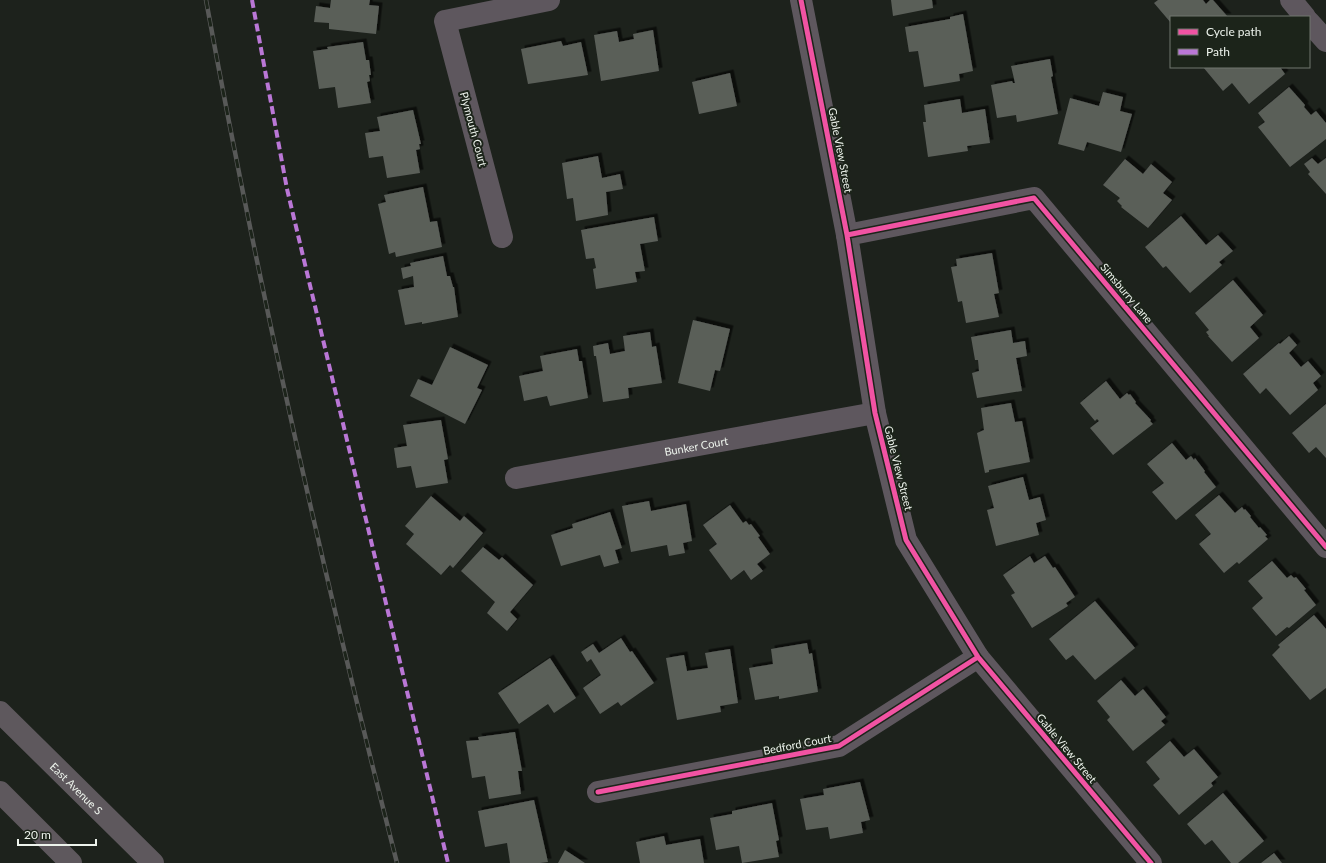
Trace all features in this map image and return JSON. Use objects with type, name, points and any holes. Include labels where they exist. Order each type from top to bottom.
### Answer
[{"type":"main road","name":"East Avenue S","points":[[0,712],[153,863]]},
{"type":"main road","points":[[0,792],[71,863]]},
{"type":"street","name":"Plymouth Court","points":[[502,237],[445,21],[549,0]]},
{"type":"street","name":"Gable View Street","points":[[802,0],[847,235],[875,413],[906,540],[978,658],[1151,863]]},
{"type":"street","points":[[1291,0],[1304,16]]},
{"type":"street","points":[[1310,23],[1326,41]]},
{"type":"street","name":"Simsburry Lane","points":[[847,235],[1034,198],[1326,547]]},
{"type":"street","name":"Bunker Court","points":[[516,478],[875,413]]},
{"type":"street","name":"Bedford Court","points":[[598,792],[839,746],[978,658]]},
{"type":"building","points":[[331,0],[370,0],[369,5],[379,6],[376,34],[329,29],[329,23],[314,22],[316,6],[330,8]]},
{"type":"building","points":[[891,0],[932,0],[933,8],[893,16]]},
{"type":"building","points":[[1158,0],[1203,0],[1206,4],[1210,0],[1213,0],[1227,16],[1170,16],[1170,22],[1154,3]]},
{"type":"building","points":[[963,14],[973,71],[959,74],[960,81],[924,87],[918,51],[909,52],[905,27],[950,19],[950,17]]},
{"type":"building","points":[[653,30],[659,71],[601,81],[594,35],[617,31],[619,42],[634,39],[633,34]]},
{"type":"building","points":[[561,41],[563,46],[581,42],[588,75],[528,84],[521,49]]},
{"type":"building","points":[[363,42],[366,60],[369,60],[371,75],[369,75],[370,81],[367,82],[371,103],[338,108],[335,87],[319,89],[313,51],[328,49],[327,47]]},
{"type":"building","points":[[1050,59],[1053,76],[1051,77],[1058,114],[1017,122],[1016,115],[997,118],[991,85],[1012,81],[1015,83],[1011,66]]},
{"type":"building","points":[[1204,68],[1281,68],[1285,74],[1249,104],[1232,83],[1223,91]]},
{"type":"building","points":[[730,73],[737,106],[699,114],[692,82]]},
{"type":"building","points":[[1289,87],[1305,105],[1304,107],[1311,115],[1316,111],[1326,123],[1326,139],[1290,167],[1258,127],[1265,122],[1258,113]]},
{"type":"building","points":[[1103,92],[1123,97],[1120,111],[1132,114],[1121,152],[1087,142],[1084,151],[1058,144],[1070,98],[1099,106]]},
{"type":"building","points":[[960,99],[962,113],[985,109],[990,143],[967,146],[968,151],[928,157],[923,122],[926,122],[924,105]]},
{"type":"building","points":[[413,110],[421,144],[419,144],[420,149],[416,150],[420,173],[387,178],[383,156],[369,158],[365,133],[380,131],[377,117]]},
{"type":"building","points":[[598,156],[602,178],[620,174],[623,189],[606,192],[608,215],[576,221],[573,198],[567,199],[562,163]]},
{"type":"building","points":[[1312,158],[1318,164],[1326,158],[1326,194],[1308,174],[1310,172],[1304,164]]},
{"type":"building","points":[[1125,159],[1143,174],[1151,164],[1172,182],[1163,193],[1172,200],[1148,228],[1121,207],[1122,206],[1117,201],[1120,198],[1103,185]]},
{"type":"building","points":[[423,187],[430,222],[437,221],[442,247],[396,257],[395,252],[389,254],[378,204],[386,202],[384,195]]},
{"type":"building","points":[[1181,216],[1206,245],[1218,235],[1233,251],[1219,262],[1222,265],[1190,293],[1166,266],[1163,268],[1145,247]]},
{"type":"building","points":[[654,217],[658,241],[640,244],[645,271],[635,272],[637,282],[596,289],[593,269],[596,268],[594,258],[586,259],[581,230]]},
{"type":"building","points":[[992,253],[999,293],[994,294],[999,317],[966,323],[962,301],[958,302],[951,267],[957,266],[956,259]]},
{"type":"building","points":[[443,256],[447,276],[450,276],[454,287],[458,317],[422,324],[422,322],[405,325],[398,290],[414,287],[413,276],[403,279],[401,268],[411,266],[410,263]]},
{"type":"building","points":[[1233,280],[1263,315],[1250,327],[1259,338],[1232,362],[1208,336],[1206,332],[1209,330],[1195,313]]},
{"type":"building","points":[[693,320],[730,329],[720,371],[715,370],[710,391],[678,383]]},
{"type":"building","points":[[1011,330],[1013,343],[1025,341],[1027,356],[1016,358],[1022,391],[977,398],[972,373],[979,371],[978,360],[975,360],[971,337]]},
{"type":"building","points":[[650,332],[652,347],[656,346],[662,383],[628,388],[629,398],[603,402],[593,346],[608,343],[610,354],[625,351],[623,336]]},
{"type":"building","points":[[1289,336],[1297,345],[1289,353],[1301,367],[1308,361],[1321,376],[1313,383],[1318,390],[1290,415],[1266,388],[1260,394],[1243,374]]},
{"type":"building","points":[[450,347],[488,365],[477,388],[482,390],[465,424],[410,396],[418,379],[432,385]]},
{"type":"building","points":[[577,349],[579,361],[582,361],[588,398],[550,406],[547,396],[524,401],[519,376],[543,371],[540,356]]},
{"type":"building","points":[[1106,381],[1120,399],[1127,393],[1129,395],[1130,394],[1136,402],[1135,403],[1153,424],[1113,455],[1090,428],[1099,421],[1097,419],[1095,421],[1080,403]]},
{"type":"building","points":[[1011,403],[1015,422],[1022,421],[1030,462],[989,470],[989,472],[985,473],[977,433],[984,430],[981,408]]},
{"type":"building","points":[[1326,404],[1326,458],[1316,447],[1309,453],[1292,433]]},
{"type":"building","points":[[441,420],[448,459],[444,460],[448,483],[416,488],[411,466],[397,468],[394,448],[407,446],[403,425]]},
{"type":"building","points":[[1172,443],[1186,460],[1191,456],[1194,460],[1195,458],[1216,487],[1176,520],[1152,492],[1164,483],[1147,464]]},
{"type":"building","points":[[1023,477],[1029,500],[1040,497],[1046,520],[1036,523],[1039,535],[996,546],[987,510],[994,508],[988,486]]},
{"type":"building","points":[[1219,495],[1235,513],[1242,507],[1244,510],[1245,509],[1259,528],[1260,527],[1267,535],[1265,536],[1268,539],[1239,564],[1237,562],[1224,573],[1199,544],[1211,534],[1195,515]]},
{"type":"building","points":[[431,496],[460,521],[464,516],[483,533],[453,568],[450,565],[441,575],[406,544],[414,534],[405,526]]},
{"type":"building","points":[[649,501],[651,511],[686,504],[692,541],[683,543],[685,553],[669,556],[667,545],[631,552],[622,506]]},
{"type":"building","points":[[730,505],[743,523],[746,521],[749,525],[751,524],[770,554],[757,564],[763,571],[751,580],[744,570],[731,580],[709,550],[717,544],[703,525]]},
{"type":"building","points":[[610,512],[622,548],[615,550],[619,563],[604,567],[600,555],[561,566],[551,535],[573,528],[572,524]]},
{"type":"building","points":[[483,547],[499,560],[502,557],[533,585],[510,612],[517,619],[507,631],[487,613],[495,602],[461,571]]},
{"type":"building","points":[[1030,556],[1034,563],[1045,556],[1053,568],[1055,567],[1075,597],[1066,603],[1068,606],[1032,628],[1011,595],[1015,593],[1003,575]]},
{"type":"building","points":[[1272,561],[1287,578],[1291,575],[1294,578],[1296,577],[1316,605],[1289,628],[1287,627],[1276,636],[1252,608],[1263,598],[1248,581]]},
{"type":"building","points":[[1095,601],[1135,648],[1095,680],[1073,655],[1066,660],[1049,639]]},
{"type":"building","points":[[1314,615],[1326,629],[1326,688],[1310,700],[1272,655],[1280,647],[1278,645]]},
{"type":"building","points":[[621,638],[654,683],[621,706],[618,702],[600,714],[583,688],[601,675],[591,659],[587,662],[581,652],[593,644],[599,653]]},
{"type":"building","points":[[807,643],[809,654],[812,653],[818,692],[779,699],[779,696],[755,700],[749,668],[773,664],[771,649]]},
{"type":"building","points":[[730,649],[738,703],[720,706],[721,712],[677,720],[666,658],[684,655],[687,671],[708,668],[705,653]]},
{"type":"building","points":[[550,658],[576,698],[554,713],[548,704],[519,724],[498,693]]},
{"type":"building","points":[[1121,680],[1135,696],[1143,689],[1166,717],[1161,721],[1165,725],[1133,751],[1107,720],[1110,717],[1097,701]]},
{"type":"building","points":[[515,732],[522,771],[518,771],[521,794],[489,799],[485,776],[472,778],[466,741],[479,740],[478,737]]},
{"type":"building","points":[[1170,741],[1184,757],[1194,749],[1218,777],[1211,783],[1213,786],[1179,815],[1153,785],[1160,779],[1146,762]]},
{"type":"building","points":[[860,782],[870,820],[861,822],[863,833],[830,839],[828,827],[806,830],[800,799],[824,795],[823,789]]},
{"type":"building","points":[[1223,793],[1264,841],[1238,863],[1231,863],[1212,840],[1205,845],[1187,824]]},
{"type":"building","points":[[534,800],[548,862],[510,863],[507,843],[485,847],[478,811]]},
{"type":"building","points":[[772,803],[779,840],[776,841],[779,857],[742,863],[739,846],[716,850],[710,818],[732,814],[732,811]]},
{"type":"building","points":[[664,836],[666,845],[700,839],[704,863],[640,863],[636,842]]},
{"type":"building","points":[[565,850],[585,863],[558,863]]},
{"type":"building","points":[[1274,853],[1282,863],[1261,863]]},
{"type":"railway","points":[[206,0],[226,109],[270,325],[318,541],[397,863]]},
{"type":"marked path","points":[[252,0],[287,189],[448,863]]},
{"type":"cycle path","points":[[801,0],[847,235],[875,413],[906,540],[978,657],[1151,863]]},
{"type":"cycle path","points":[[847,235],[1034,198],[1326,547]]},
{"type":"cycle path","points":[[598,792],[839,746],[978,657]]}]
